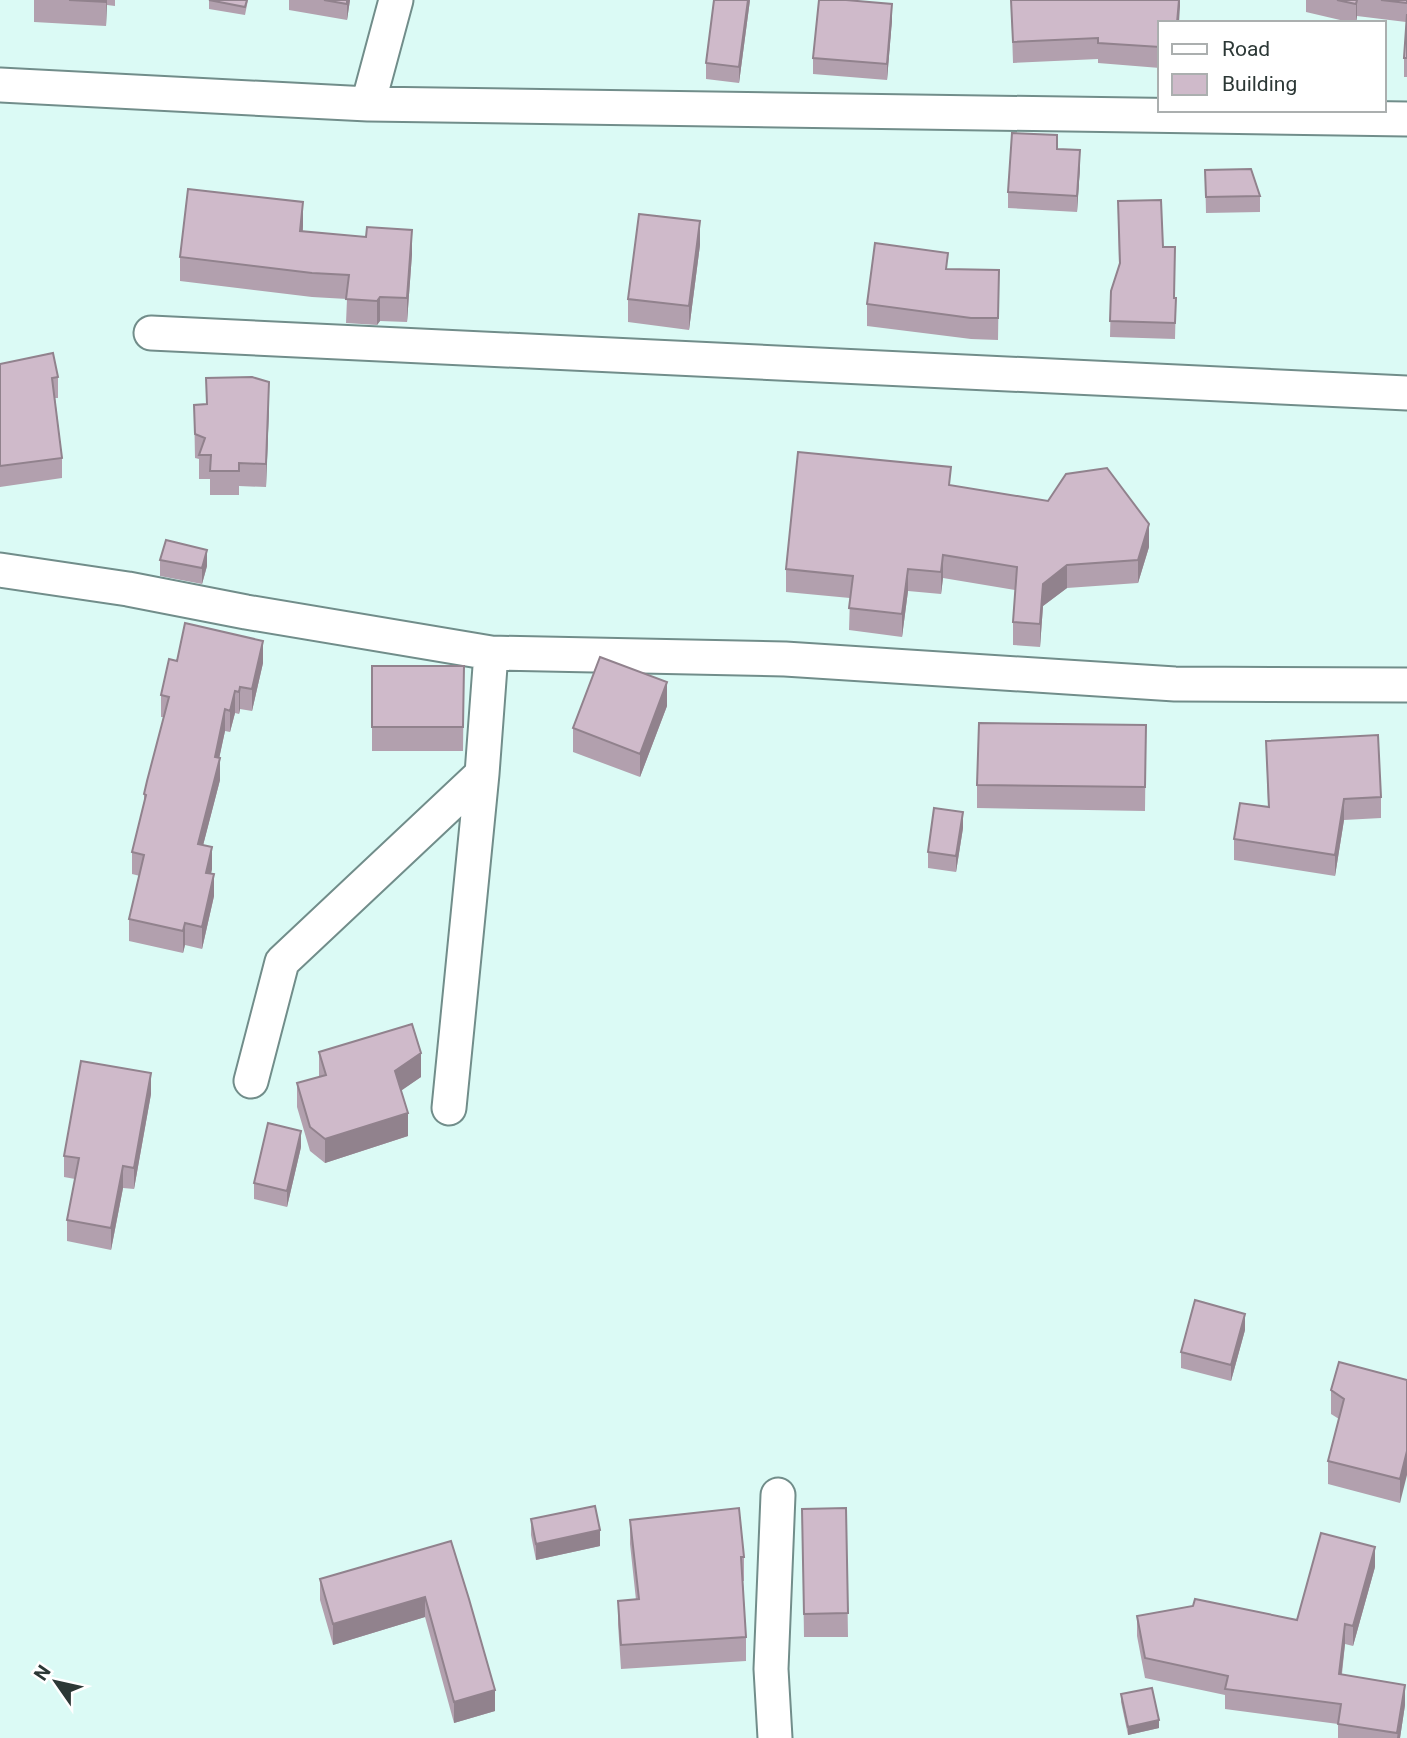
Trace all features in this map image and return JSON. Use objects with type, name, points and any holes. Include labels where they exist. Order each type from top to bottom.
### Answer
[{"type":"street","points":[[368,104],[396,0]]},
{"type":"street","points":[[0,85],[368,104],[1407,119]]},
{"type":"street","points":[[151,333],[1407,393]]},
{"type":"street","points":[[0,570],[128,589],[246,612],[491,653],[785,659],[1175,684],[1407,685]]},
{"type":"street","points":[[449,1108],[482,774],[491,653]]},
{"type":"street","points":[[251,1081],[282,962],[482,774]]},
{"type":"street","points":[[775,1738],[771,1669],[778,1495]]},
{"type":"building","points":[[69,0],[106,0],[106,2]]},
{"type":"building","points":[[209,0],[247,0],[245,7]]},
{"type":"building","points":[[324,0],[347,0],[347,4]]},
{"type":"building","points":[[714,0],[748,0],[739,67],[706,63]]},
{"type":"building","points":[[819,0],[892,4],[887,64],[813,58]]},
{"type":"building","points":[[1011,0],[1179,0],[1177,21],[1158,21],[1158,47],[1098,43],[1098,38],[1013,42]]},
{"type":"building","points":[[1337,0],[1357,0],[1356,4]]},
{"type":"building","points":[[1381,0],[1407,0],[1407,3]]},
{"type":"building","points":[[1407,14],[1407,58],[1404,58]]},
{"type":"building","points":[[1012,133],[1057,135],[1057,149],[1080,150],[1077,196],[1008,192]]},
{"type":"building","points":[[1251,169],[1260,196],[1206,197],[1205,170]]},
{"type":"building","points":[[188,189],[303,202],[300,231],[366,237],[367,227],[412,230],[407,298],[380,297],[377,301],[346,299],[349,275],[180,257]]},
{"type":"building","points":[[1161,200],[1163,247],[1175,247],[1175,323],[1110,321],[1111,291],[1120,263],[1118,201]]},
{"type":"building","points":[[639,214],[700,221],[689,306],[628,299]]},
{"type":"building","points":[[875,243],[948,253],[946,269],[999,270],[998,318],[971,318],[867,304]]},
{"type":"building","points":[[53,353],[58,377],[52,378],[62,458],[0,466],[0,364]]},
{"type":"building","points":[[252,377],[269,382],[266,464],[239,463],[239,471],[210,471],[211,455],[199,455],[205,438],[195,434],[194,405],[207,404],[206,378]]},
{"type":"building","points":[[798,452],[951,467],[949,485],[1048,501],[1066,474],[1107,468],[1149,524],[1138,560],[1067,565],[1043,584],[1040,624],[1013,622],[1017,567],[943,555],[941,572],[908,569],[902,614],[849,608],[853,576],[786,569]]},
{"type":"building","points":[[166,540],[207,550],[202,568],[160,560]]},
{"type":"building","points":[[185,623],[263,641],[252,689],[240,687],[239,692],[235,691],[230,711],[225,709],[215,757],[220,758],[198,844],[212,847],[206,873],[214,874],[202,927],[185,923],[183,931],[129,919],[144,855],[132,852],[169,697],[161,695],[169,659],[177,661]]},
{"type":"building","points":[[600,657],[667,682],[640,754],[573,728]]},
{"type":"building","points":[[372,666],[464,666],[463,727],[372,727]]},
{"type":"building","points":[[979,723],[1146,725],[1145,787],[977,785]]},
{"type":"building","points":[[1378,735],[1381,797],[1344,799],[1335,855],[1234,839],[1240,803],[1269,807],[1266,741]]},
{"type":"building","points":[[934,808],[963,812],[956,856],[928,852]]},
{"type":"building","points":[[412,1024],[421,1053],[395,1071],[408,1113],[325,1139],[310,1127],[297,1083],[326,1075],[319,1052]]},
{"type":"building","points":[[81,1061],[151,1073],[134,1168],[123,1166],[111,1228],[67,1220],[79,1158],[64,1156]]},
{"type":"building","points":[[268,1123],[301,1131],[287,1191],[254,1183]]},
{"type":"building","points":[[1195,1300],[1245,1314],[1231,1365],[1181,1352]]},
{"type":"building","points":[[1339,1362],[1407,1380],[1407,1451],[1400,1479],[1328,1461],[1344,1399],[1331,1390]]},
{"type":"building","points":[[595,1506],[600,1530],[536,1544],[531,1519]]},
{"type":"building","points":[[739,1508],[744,1557],[741,1557],[746,1637],[621,1645],[618,1601],[639,1599],[630,1520]]},
{"type":"building","points":[[846,1508],[848,1613],[804,1614],[802,1509]]},
{"type":"building","points":[[1321,1533],[1375,1547],[1353,1626],[1345,1624],[1339,1674],[1405,1685],[1397,1733],[1338,1724],[1341,1704],[1225,1689],[1228,1676],[1145,1658],[1137,1616],[1193,1606],[1195,1599],[1297,1620]]},
{"type":"building","points":[[451,1541],[495,1690],[454,1702],[425,1597],[333,1624],[320,1579]]},
{"type":"building","points":[[1152,1688],[1159,1720],[1128,1727],[1121,1694]]}]
